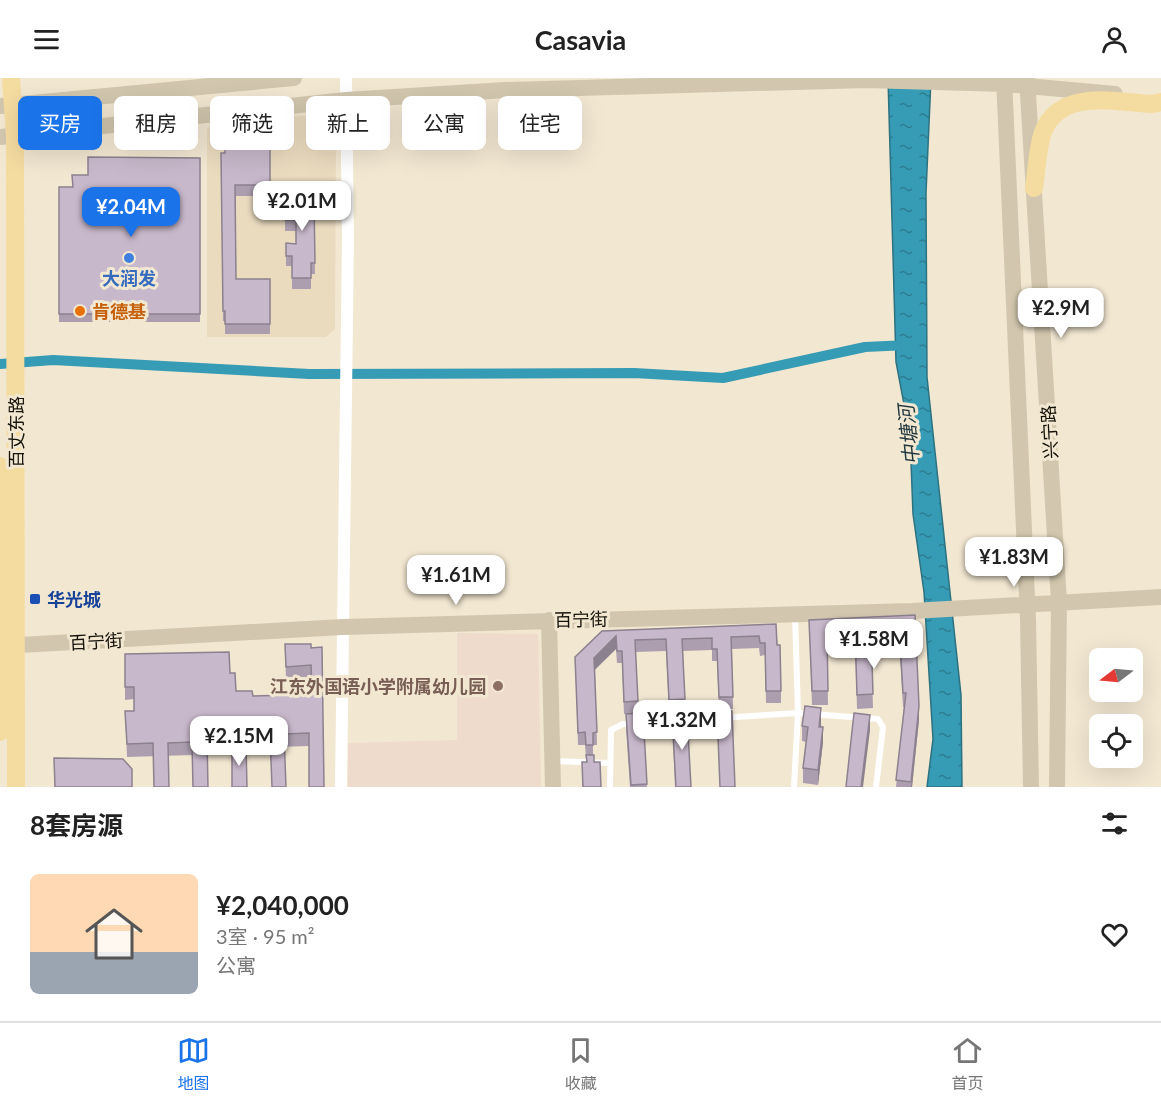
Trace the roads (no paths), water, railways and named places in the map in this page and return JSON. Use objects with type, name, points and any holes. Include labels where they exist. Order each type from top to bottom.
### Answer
[{"type":"main road","name":"百丈东路","points":[[0,732],[9,646],[16,391],[16,331],[7,105],[11,78]]},
{"type":"main road","points":[[7,105],[294,78]]},
{"type":"main road","points":[[390,97],[505,90],[892,81],[1027,82],[1161,97]]},
{"type":"main road","name":"兴宁路","points":[[1005,81],[1028,604],[1031,787]]},
{"type":"main road","name":"兴宁路","points":[[1027,82],[1059,602],[1057,787]]},
{"type":"main road","points":[[1034,188],[1043,132],[1059,110],[1086,101],[1152,104],[1161,102]]},
{"type":"main road","points":[[8,136],[306,104]]},
{"type":"main road","name":"百丈东路","points":[[0,466],[0,523],[16,787]]},
{"type":"main road","name":"百宁街","points":[[9,646],[343,627],[912,611],[1161,597]]},
{"type":"main road","points":[[549,620],[553,787]]},
{"type":"street","points":[[346,78],[346,96]]},
{"type":"street","points":[[341,787],[346,150]]},
{"type":"lane","points":[[794,787],[798,713],[795,614]]},
{"type":"lane","points":[[610,787],[611,730],[623,724],[798,713],[878,718],[883,727],[876,787]]},
{"type":"lane","points":[[553,761],[609,763]]},
{"type":"water","points":[[888,78],[931,78],[926,193],[927,377],[961,695],[962,787],[927,787],[933,739],[924,592],[913,514],[910,436],[896,362]]},
{"type":"waterway","points":[[0,364],[53,360],[309,374],[634,373],[723,378],[865,347],[908,345]]},
{"type":"place","name":"大润发","points":[[129,258]]},
{"type":"place","name":"肯德基","points":[[80,311]]},
{"type":"place","name":"华光城","points":[[35,599]]},
{"type":"place","name":"江东外国语小学附属幼儿园","points":[[498,686]]},
{"type":"water label","name":"中塘河","points":[[908,435]]}]
